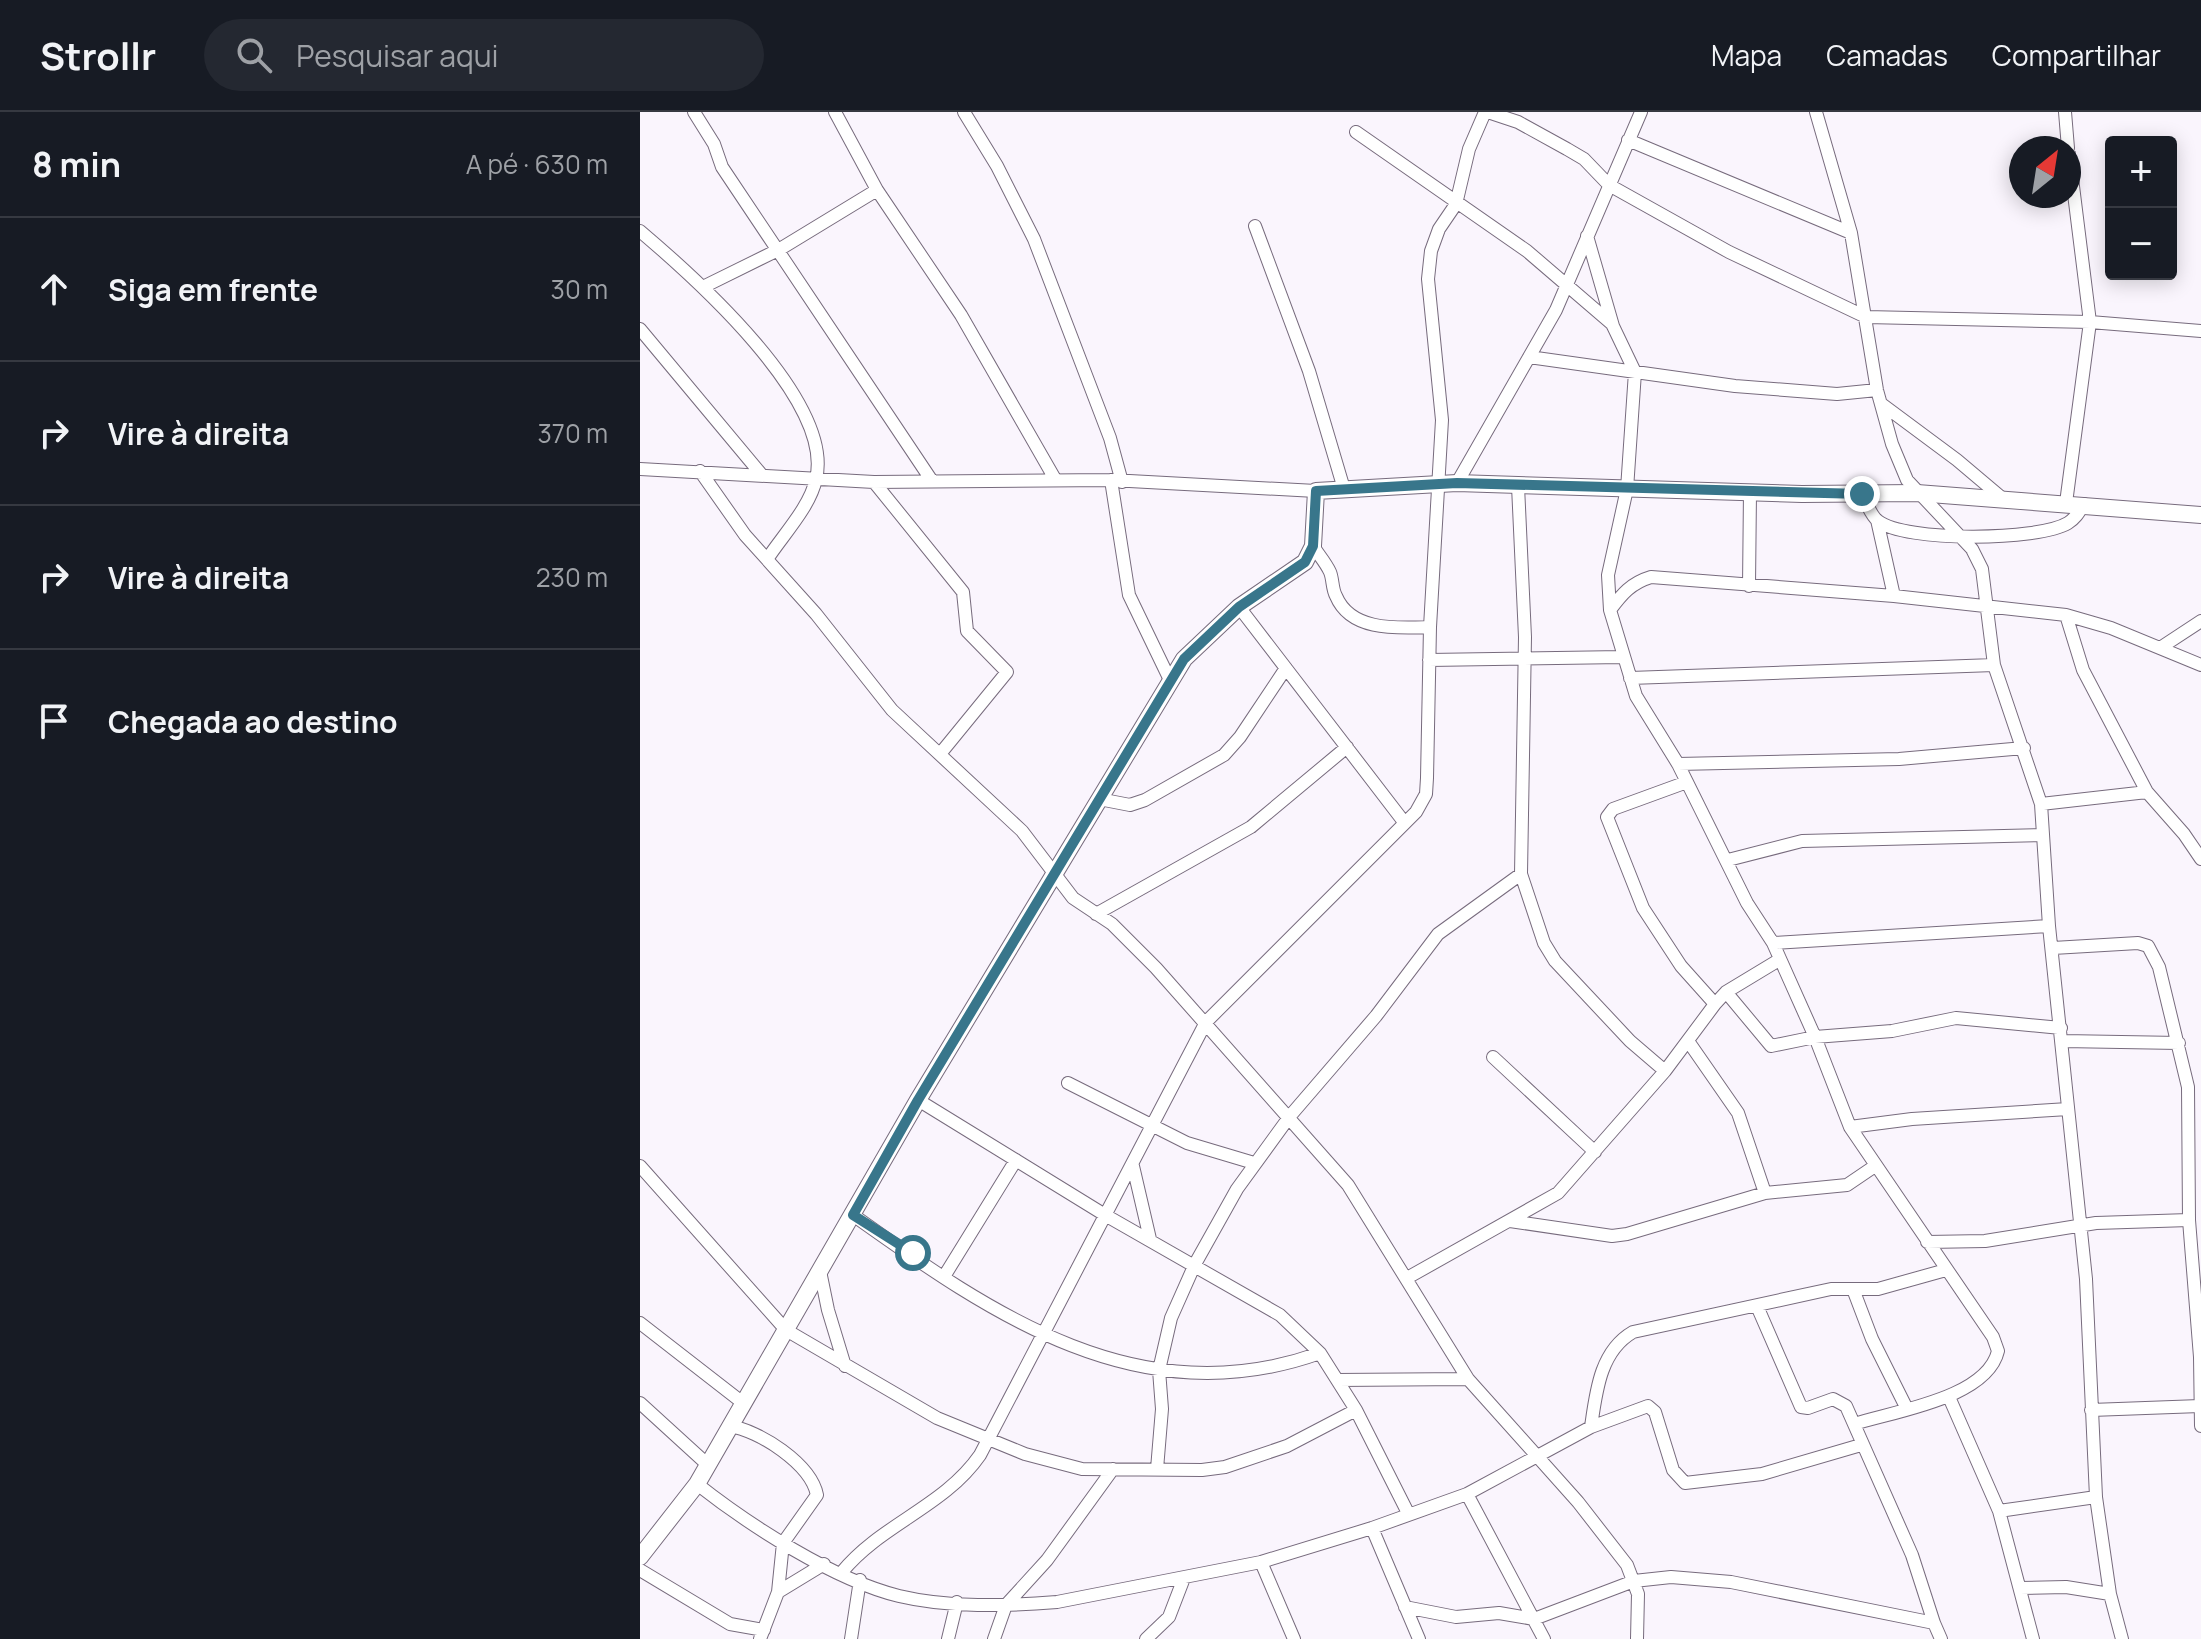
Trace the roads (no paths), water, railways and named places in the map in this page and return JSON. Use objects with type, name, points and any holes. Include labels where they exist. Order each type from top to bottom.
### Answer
[{"type":"street","points":[[694,112],[714,144],[722,167],[780,249],[932,481]]},
{"type":"street","points":[[835,112],[877,190],[954,303],[1055,479]]},
{"type":"street","points":[[964,112],[1034,239],[1110,438],[1129,595],[1170,680]]},
{"type":"street","points":[[842,1572],[865,1545],[947,1493],[972,1466],[1044,1337],[1206,1022],[1369,862],[1426,794],[1430,627],[1442,420],[1428,279],[1431,251],[1439,229],[1456,204],[1469,149],[1486,112],[1521,117],[1584,159],[1609,185],[1729,252],[1866,317],[2090,322],[2201,331]]},
{"type":"street","points":[[1457,483],[1556,310],[1641,112]]},
{"type":"street","points":[[1816,112],[1851,233],[1877,390],[1892,444],[1917,493],[1961,536],[1982,569],[1994,665],[2041,804],[2049,926],[2079,1225],[2096,1497],[2110,1594],[2122,1639]]},
{"type":"street","points":[[2065,112],[2067,136]]},
{"type":"street","points":[[1356,132],[1456,204],[1517,243],[1613,326]]},
{"type":"street","points":[[1628,140],[1851,233]]},
{"type":"street","points":[[705,286],[780,249],[877,190]]},
{"type":"street","points":[[2066,503],[2090,322],[2076,208]]},
{"type":"street","points":[[1255,226],[1309,371],[1344,489]]},
{"type":"street","points":[[640,231],[705,286],[758,346],[810,427],[817,479],[768,558]]},
{"type":"street","points":[[1587,236],[1613,326],[1635,372],[1627,489],[1612,550],[1610,610],[1622,657],[1652,725],[1678,764],[1758,924],[1773,943],[1815,1037],[1850,1127],[1993,1337],[1998,1351],[1987,1373],[1949,1397],[1854,1424]]},
{"type":"street","points":[[640,329],[761,474]]},
{"type":"street","points":[[1529,357],[1807,392],[1857,394],[1877,390]]},
{"type":"street","points":[[1883,405],[2002,498]]},
{"type":"street","points":[[640,469],[874,482],[1055,479],[1316,491],[1457,483],[1750,492],[1917,493],[2201,515]]},
{"type":"street","points":[[700,471],[725,510],[882,698],[1022,831],[1073,898],[1127,938],[1206,1022],[1348,1185],[1468,1379],[1620,1555],[1638,1594],[1637,1639]]},
{"type":"street","points":[[874,482],[963,592],[967,631],[1007,672],[940,754]]},
{"type":"street","points":[[1518,486],[1524,658],[1521,874],[1544,943],[1555,961],[1630,1041],[1665,1071]]},
{"type":"street","points":[[640,1557],[697,1484],[918,1100],[1184,659],[1239,607],[1305,562],[1313,546],[1316,491]]},
{"type":"street","points":[[1749,586],[1750,492]]},
{"type":"street","points":[[1862,494],[1877,520],[1894,596]]},
{"type":"street","points":[[1877,520],[1892,526],[1988,538],[2051,530],[2067,524],[2084,504]]},
{"type":"street","points":[[1313,546],[1330,573],[1335,595],[1343,608],[1355,617],[1389,628],[1430,627]]},
{"type":"street","points":[[1610,610],[1624,592],[1638,581],[1651,577],[1894,596],[2066,615],[2201,665]]},
{"type":"street","points":[[1239,607],[1404,822]]},
{"type":"street","points":[[2066,615],[2083,670],[2147,792],[2201,859]]},
{"type":"street","points":[[2160,648],[2201,621]]},
{"type":"street","points":[[1156,656],[1184,659]]},
{"type":"street","points":[[1429,660],[1622,657]]},
{"type":"street","points":[[1630,678],[1994,665]]},
{"type":"street","points":[[1099,799],[1130,805],[1145,800],[1224,755],[1240,737],[1286,668]]},
{"type":"street","points":[[1096,914],[1251,827],[1347,747]]},
{"type":"street","points":[[1678,764],[1899,759],[2024,748]]},
{"type":"street","points":[[1687,782],[1613,809],[1607,817],[1643,908],[1681,966],[1715,1004]]},
{"type":"street","points":[[2041,804],[2147,792]]},
{"type":"street","points":[[1728,860],[1802,841],[2042,835]]},
{"type":"street","points":[[1157,1469],[1162,1409],[1159,1370],[1171,1318],[1195,1264],[1254,1163],[1376,1016],[1438,934],[1521,874]]},
{"type":"street","points":[[1773,943],[2049,926]]},
{"type":"street","points":[[2053,948],[2148,946],[2159,967],[2179,1043],[2191,1117],[2189,1220],[2200,1341],[2201,1426]]},
{"type":"street","points":[[1407,1278],[1558,1193],[1665,1071],[1726,992],[1779,960]]},
{"type":"street","points":[[1726,992],[1771,1046],[1815,1037],[1892,1031],[1956,1018],[2062,1034],[2179,1043]]},
{"type":"street","points":[[1688,1041],[1738,1113],[1765,1193]]},
{"type":"street","points":[[1493,1057],[1595,1152]]},
{"type":"street","points":[[1068,1083],[1187,1143],[1254,1163]]},
{"type":"street","points":[[918,1100],[1105,1215],[1280,1315],[1320,1353],[1356,1410],[1408,1513]]},
{"type":"street","points":[[1850,1127],[1912,1119],[2068,1109]]},
{"type":"street","points":[[945,1275],[1016,1160]]},
{"type":"street","points":[[640,1166],[786,1330],[937,1418],[1058,1465],[1113,1469],[1225,1467],[1287,1446],[1356,1410]]},
{"type":"street","points":[[1133,1166],[1150,1239]]},
{"type":"street","points":[[1510,1221],[1612,1236],[1627,1234],[1765,1193],[1832,1189],[1847,1185],[1875,1166]]},
{"type":"street","points":[[853,1215],[1044,1337],[1087,1353],[1159,1370],[1251,1370],[1276,1367],[1320,1353]]},
{"type":"street","points":[[1927,1242],[1985,1241],[2079,1225],[2189,1220]]},
{"type":"street","points":[[1591,1427],[1605,1366],[1617,1341],[1633,1332],[1831,1289],[1878,1289],[1946,1270]]},
{"type":"street","points":[[820,1271],[845,1366]]},
{"type":"street","points":[[1853,1289],[1867,1328],[1906,1407]]},
{"type":"street","points":[[1757,1306],[1801,1407],[1839,1399],[1854,1424],[1912,1555],[1941,1639]]},
{"type":"street","points":[[640,1323],[743,1403]]},
{"type":"street","points":[[1337,1380],[1468,1379]]},
{"type":"street","points":[[1949,1397],[1999,1511],[2033,1639]]},
{"type":"street","points":[[640,1403],[708,1465]]},
{"type":"street","points":[[697,1484],[755,1527],[783,1543],[900,1596],[1006,1605],[1057,1602],[1261,1562],[1372,1528],[1467,1494],[1539,1458],[1591,1427],[1639,1406],[1648,1406],[1655,1412],[1673,1470],[1685,1483],[1762,1474],[1861,1445]]},
{"type":"street","points":[[2091,1410],[2200,1406]]},
{"type":"street","points":[[640,1570],[730,1624],[762,1635],[778,1592],[783,1543],[817,1495],[813,1482],[757,1432],[729,1426]]},
{"type":"street","points":[[994,1639],[1006,1605],[1047,1560],[1113,1469]]},
{"type":"street","points":[[1467,1494],[1544,1639]]},
{"type":"street","points":[[1999,1511],[2096,1497]]},
{"type":"street","points":[[1372,1528],[1419,1639]]},
{"type":"street","points":[[1261,1562],[1294,1639]]},
{"type":"street","points":[[778,1592],[824,1564]]},
{"type":"street","points":[[1405,1607],[1456,1617],[1499,1613],[1534,1619],[1634,1581],[1671,1577],[1731,1582],[1934,1623]]},
{"type":"street","points":[[1146,1639],[1169,1617],[1184,1578]]},
{"type":"street","points":[[851,1639],[860,1580]]},
{"type":"street","points":[[2020,1588],[2066,1587],[2110,1594]]},
{"type":"street","points":[[948,1639],[957,1602]]}]
